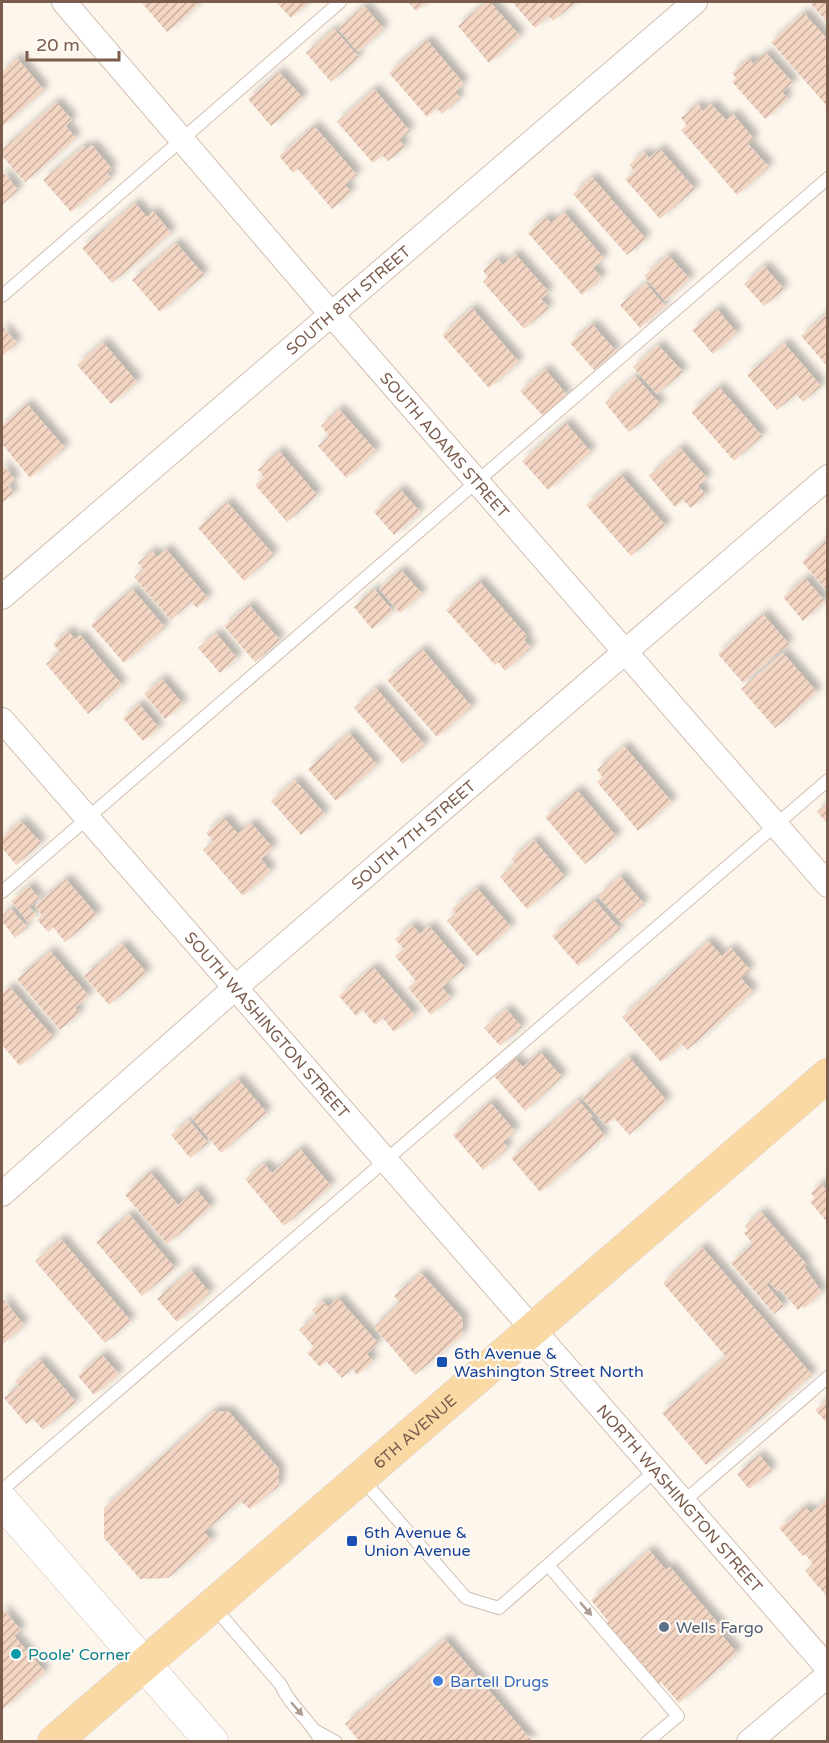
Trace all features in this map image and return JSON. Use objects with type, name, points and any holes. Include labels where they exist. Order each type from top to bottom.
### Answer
[{"type":"main road","name":"6TH AVENUE","points":[[54,1742],[828,1075]]},
{"type":"main road","points":[[2,1501],[212,1742]]},
{"type":"street","name":"SOUTH ADAMS STREET","points":[[64,2],[332,315],[828,885]]},
{"type":"street","name":"SOUTH 8TH STREET","points":[[2,597],[694,2]]},
{"type":"street","name":"SOUTH 7TH STREET","points":[[2,1194],[235,988],[828,477]]},
{"type":"street","name":"SOUTH WASHINGTON STREET","points":[[2,720],[532,1329]]},
{"type":"street","name":"NORTH WASHINGTON STREET","points":[[532,1329],[828,1668]]},
{"type":"street","points":[[749,1742],[828,1675]]},
{"type":"lane","points":[[2,296],[340,2]]},
{"type":"lane","points":[[2,892],[828,178]]},
{"type":"lane","points":[[2,1490],[828,780]]},
{"type":"lane","points":[[683,1502],[828,1377]]},
{"type":"lane","points":[[361,1477],[466,1598],[499,1608],[655,1471]]},
{"type":"lane","points":[[548,1565],[678,1716],[647,1742]]},
{"type":"lane","points":[[212,1605],[281,1684],[285,1696],[319,1736],[336,1742]]},
{"type":"building","points":[[141,2],[195,2],[198,5],[167,32]]},
{"type":"building","points":[[276,2],[306,2],[307,4],[291,18]]},
{"type":"building","points":[[408,2],[427,2],[416,11]]},
{"type":"building","points":[[486,2],[490,2],[520,36],[489,63],[458,26]]},
{"type":"building","points":[[512,2],[576,2],[553,21],[549,16],[535,28]]},
{"type":"building","points":[[828,2],[828,23],[811,4]]},
{"type":"building","points":[[364,6],[384,29],[358,52],[338,29]]},
{"type":"building","points":[[804,13],[828,40],[828,103],[826,105],[771,42]]},
{"type":"building","points":[[334,29],[359,57],[331,82],[306,53]]},
{"type":"building","points":[[427,40],[464,84],[455,92],[460,98],[442,114],[437,108],[427,117],[389,73]]},
{"type":"building","points":[[766,53],[793,83],[782,92],[788,99],[765,119],[732,82],[736,78],[732,73],[749,59],[753,64]]},
{"type":"building","points":[[17,58],[44,90],[2,127],[2,72]]},
{"type":"building","points":[[279,72],[303,98],[271,126],[248,99]]},
{"type":"building","points":[[374,89],[410,131],[399,140],[405,147],[388,161],[382,155],[373,163],[337,122]]},
{"type":"building","points":[[56,102],[72,120],[66,126],[76,138],[25,182],[2,156],[2,150]]},
{"type":"building","points":[[698,104],[703,111],[711,104],[726,120],[733,114],[754,139],[748,144],[769,167],[737,195],[681,130],[687,125],[681,118]]},
{"type":"building","points":[[314,126],[357,175],[345,185],[351,192],[332,209],[298,169],[293,173],[279,156]]},
{"type":"building","points":[[92,145],[112,169],[107,173],[111,178],[71,212],[43,180],[84,146],[87,149]]},
{"type":"building","points":[[660,149],[695,189],[660,219],[625,179],[635,171],[629,165],[644,152],[649,158]]},
{"type":"building","points":[[2,171],[18,190],[2,205]]},
{"type":"building","points":[[592,177],[646,239],[627,255],[573,194]]},
{"type":"building","points":[[135,203],[147,217],[153,211],[171,233],[112,283],[82,248]]},
{"type":"building","points":[[564,212],[604,258],[593,268],[602,278],[582,295],[528,233],[546,217],[551,223]]},
{"type":"building","points":[[176,243],[204,275],[160,312],[132,280]]},
{"type":"building","points":[[515,254],[549,292],[541,299],[549,308],[524,329],[483,282],[488,277],[483,271],[497,258],[503,265]]},
{"type":"building","points":[[668,255],[690,279],[665,301],[644,276]]},
{"type":"building","points":[[764,266],[784,289],[764,306],[744,284]]},
{"type":"building","points":[[646,283],[665,306],[640,328],[620,305]]},
{"type":"building","points":[[472,308],[519,362],[489,388],[442,335]]},
{"type":"building","points":[[717,309],[737,333],[713,354],[692,330]]},
{"type":"building","points":[[828,313],[828,367],[801,336]]},
{"type":"building","points":[[592,324],[616,351],[594,370],[570,343]]},
{"type":"building","points":[[2,326],[17,343],[2,356]]},
{"type":"building","points":[[103,342],[137,382],[111,404],[77,365]]},
{"type":"building","points":[[784,343],[821,386],[803,402],[796,394],[777,410],[747,375]]},
{"type":"building","points":[[658,345],[683,372],[657,394],[633,367]]},
{"type":"building","points":[[545,369],[567,395],[543,416],[520,391]]},
{"type":"building","points":[[635,376],[661,405],[629,432],[605,403]]},
{"type":"building","points":[[719,387],[762,436],[734,461],[691,412]]},
{"type":"building","points":[[27,404],[65,448],[30,478],[2,444],[2,426]]},
{"type":"building","points":[[339,409],[376,451],[346,478],[318,446],[329,436],[321,426]]},
{"type":"building","points":[[566,423],[591,452],[548,490],[522,461]]},
{"type":"building","points":[[680,448],[707,478],[698,486],[706,495],[691,508],[683,500],[675,507],[649,476]]},
{"type":"building","points":[[279,451],[317,495],[287,522],[255,485],[264,477],[258,470]]},
{"type":"building","points":[[2,464],[15,480],[8,486],[14,493],[2,503]]},
{"type":"building","points":[[621,475],[666,526],[631,556],[586,505]]},
{"type":"building","points":[[400,489],[420,512],[394,535],[374,512]]},
{"type":"building","points":[[227,502],[274,555],[244,581],[198,528]]},
{"type":"building","points":[[828,539],[828,560],[825,563],[828,566],[828,592],[802,562]]},
{"type":"building","points":[[166,549],[208,598],[197,608],[191,602],[171,620],[134,577],[143,569],[138,563],[152,551],[157,557]]},
{"type":"building","points":[[401,570],[422,594],[400,613],[379,589]]},
{"type":"building","points":[[805,578],[825,601],[803,621],[783,597]]},
{"type":"building","points":[[479,581],[527,636],[524,640],[531,648],[505,671],[498,662],[495,665],[446,610]]},
{"type":"building","points":[[132,589],[165,627],[124,663],[91,625]]},
{"type":"building","points":[[374,589],[393,611],[372,629],[354,607]]},
{"type":"building","points":[[249,605],[280,640],[255,662],[224,626]]},
{"type":"building","points":[[763,614],[789,644],[743,683],[718,654]]},
{"type":"building","points":[[68,631],[75,639],[80,635],[122,685],[88,714],[46,664],[60,652],[53,644]]},
{"type":"building","points":[[216,633],[237,658],[220,673],[198,648]]},
{"type":"building","points":[[422,649],[472,707],[437,737],[387,680]]},
{"type":"building","points":[[783,653],[817,692],[775,728],[741,689]]},
{"type":"building","points":[[162,679],[183,704],[165,719],[144,694]]},
{"type":"building","points":[[376,688],[425,745],[403,764],[354,708]]},
{"type":"building","points":[[139,704],[159,728],[143,741],[123,718]]},
{"type":"building","points":[[349,733],[377,765],[336,801],[308,769]]},
{"type":"building","points":[[624,746],[672,802],[638,831],[597,782],[603,777],[597,770]]},
{"type":"building","points":[[295,780],[325,814],[301,835],[271,801]]},
{"type":"building","points":[[577,790],[617,837],[585,864],[545,817]]},
{"type":"building","points":[[828,802],[828,824],[817,812]]},
{"type":"building","points":[[224,818],[238,834],[251,823],[273,848],[261,859],[271,871],[243,896],[203,850],[213,841],[206,833]]},
{"type":"building","points":[[21,821],[41,843],[16,865],[2,848],[2,838]]},
{"type":"building","points":[[534,840],[565,877],[527,909],[500,877],[515,863],[511,859]]},
{"type":"building","points":[[620,876],[644,904],[622,923],[598,896]]},
{"type":"building","points":[[66,879],[97,915],[65,942],[53,927],[48,932],[37,920],[42,915],[35,906]]},
{"type":"building","points":[[29,886],[39,898],[29,907],[36,915],[28,922],[11,901]]},
{"type":"building","points":[[477,888],[511,927],[477,956],[447,921],[456,913],[452,909]]},
{"type":"building","points":[[594,900],[620,929],[578,966],[552,936]]},
{"type":"building","points":[[10,908],[27,927],[15,938],[2,921],[2,916]]},
{"type":"building","points":[[412,925],[420,934],[429,926],[465,968],[442,987],[451,998],[431,1015],[408,988],[416,981],[395,956],[404,949],[395,939]]},
{"type":"building","points":[[708,941],[722,956],[731,948],[750,970],[741,978],[753,992],[687,1050],[682,1044],[661,1062],[622,1017]]},
{"type":"building","points":[[122,944],[147,973],[109,1005],[84,976]]},
{"type":"building","points":[[50,951],[89,996],[75,1008],[80,1013],[60,1030],[17,979]]},
{"type":"building","points":[[373,967],[415,1015],[394,1032],[383,1018],[375,1025],[363,1010],[356,1016],[339,996]]},
{"type":"building","points":[[10,987],[53,1037],[20,1066],[2,1045],[2,994]]},
{"type":"building","points":[[506,1009],[522,1027],[500,1046],[484,1028]]},
{"type":"building","points":[[540,1052],[562,1077],[525,1111],[494,1076],[514,1058],[523,1067]]},
{"type":"building","points":[[629,1057],[667,1101],[629,1135],[614,1118],[606,1125],[582,1098]]},
{"type":"building","points":[[238,1079],[267,1113],[221,1153],[192,1118]]},
{"type":"building","points":[[578,1100],[593,1117],[591,1119],[605,1136],[540,1192],[511,1158]]},
{"type":"building","points":[[490,1102],[515,1131],[503,1142],[508,1148],[483,1170],[453,1135]]},
{"type":"building","points":[[189,1120],[208,1143],[190,1158],[171,1135]]},
{"type":"building","points":[[300,1149],[331,1186],[284,1226],[245,1179],[264,1164],[272,1173]]},
{"type":"building","points":[[150,1172],[178,1205],[196,1189],[211,1207],[167,1244],[125,1195]]},
{"type":"building","points":[[821,1183],[825,1189],[828,1187],[828,1223],[810,1202],[815,1198],[811,1193]]},
{"type":"building","points":[[761,1212],[807,1265],[804,1267],[822,1292],[804,1308],[802,1306],[798,1310],[780,1289],[777,1291],[769,1282],[766,1284],[784,1306],[774,1314],[731,1263],[753,1244],[744,1233],[748,1230],[745,1226]]},
{"type":"building","points":[[129,1214],[175,1268],[142,1296],[96,1242]]},
{"type":"building","points":[[61,1239],[131,1321],[105,1343],[35,1261]]},
{"type":"building","points":[[702,1247],[812,1375],[706,1465],[662,1413],[726,1357],[663,1283]]},
{"type":"building","points":[[191,1270],[210,1293],[177,1322],[157,1299]]},
{"type":"building","points":[[421,1273],[463,1319],[462,1335],[415,1375],[374,1327],[400,1302],[394,1296]]},
{"type":"building","points":[[2,1298],[24,1325],[2,1345]]},
{"type":"building","points":[[338,1298],[378,1343],[367,1354],[373,1361],[357,1375],[352,1368],[342,1378],[326,1361],[320,1367],[307,1353],[314,1347],[299,1330],[316,1315],[312,1310],[323,1301],[328,1307]]},
{"type":"building","points":[[102,1355],[119,1374],[94,1395],[78,1376]]},
{"type":"building","points":[[40,1360],[76,1402],[43,1430],[33,1419],[26,1424],[4,1398],[19,1386],[15,1381]]},
{"type":"building","points":[[828,1400],[828,1424],[815,1410]]},
{"type":"building","points":[[214,1411],[229,1412],[279,1469],[279,1486],[250,1509],[240,1501],[204,1532],[212,1540],[168,1578],[140,1579],[104,1538],[104,1508]]},
{"type":"building","points":[[759,1455],[772,1470],[749,1489],[737,1474]]},
{"type":"building","points":[[826,1500],[828,1502],[828,1598],[805,1571],[813,1564],[779,1528],[805,1507],[811,1513]]},
{"type":"building","name":"Wells Fargo","points":[[649,1550],[666,1570],[670,1567],[723,1629],[720,1633],[737,1653],[679,1703],[661,1682],[658,1685],[605,1624],[608,1621],[591,1600]]},
{"type":"building","name":"Poole' Corner","points":[[2,1608],[21,1630],[14,1636],[45,1672],[2,1710]]},
{"type":"building","name":"Bartell Drugs","points":[[445,1639],[533,1742],[360,1742],[345,1724]]},
{"type":"place","name":"6th Avenue & Washington Street North","points":[[442,1362]]},
{"type":"place","name":"6th Avenue & Union Avenue","points":[[352,1541]]},
{"type":"place","name":"Wells Fargo","points":[[664,1627]]},
{"type":"place","name":"Poole' Corner","points":[[16,1654]]},
{"type":"place","name":"Bartell Drugs","points":[[438,1681]]}]
